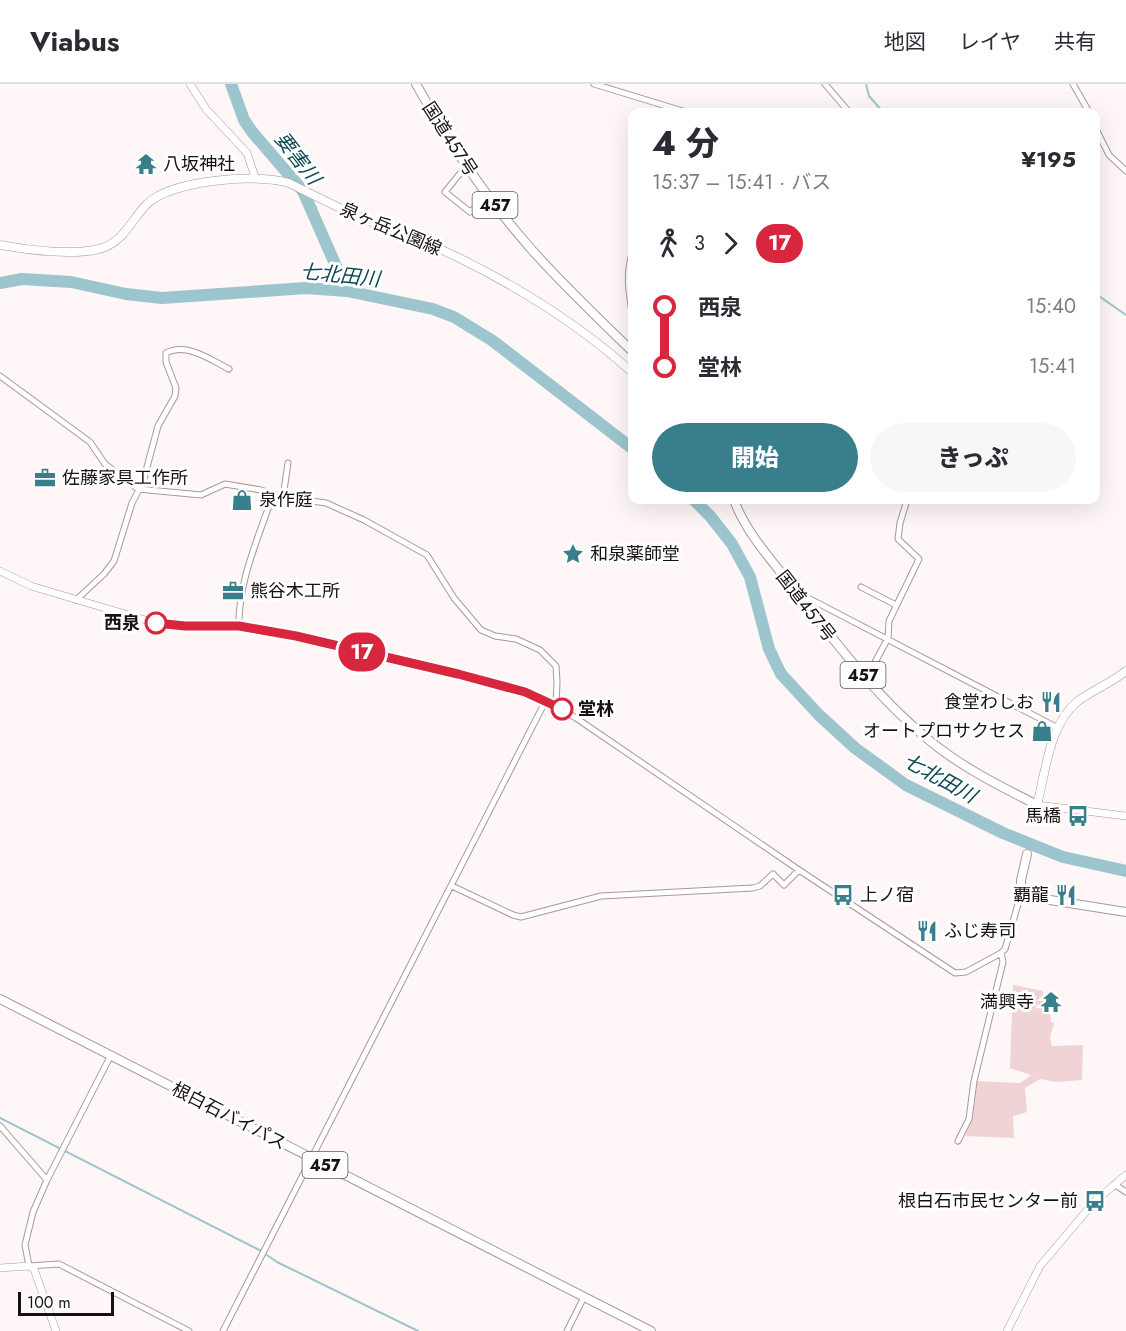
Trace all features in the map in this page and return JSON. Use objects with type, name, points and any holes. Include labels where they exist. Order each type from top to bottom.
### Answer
[{"type":"highway","name":"国道457号","points":[[416,84],[445,135],[488,197],[532,251],[628,347]]},
{"type":"highway","name":"国道457号","points":[[736,504],[762,549],[831,639],[902,716],[961,764],[1037,805]]},
{"type":"highway","points":[[1027,854],[1021,880],[1022,894],[1025,896],[1126,912]]},
{"type":"highway","name":"根白石バイパス","points":[[0,999],[651,1331]]},
{"type":"main road","name":"泉ヶ岳公園線","points":[[0,245],[25,250],[81,251],[105,247],[123,234],[147,204],[164,193],[186,186],[255,177],[278,179],[353,214],[451,255],[505,283],[555,313],[614,355],[628,368]]},
{"type":"main road","points":[[1037,805],[1058,728],[1074,705],[1126,671]]},
{"type":"street","points":[[190,84],[206,110],[246,153],[255,177]]},
{"type":"street","points":[[594,84],[673,108]]},
{"type":"street","points":[[825,84],[846,108]]},
{"type":"street","points":[[1073,84],[1087,108]]},
{"type":"street","points":[[1100,137],[1109,155],[1126,171]]},
{"type":"street","points":[[466,166],[445,192],[470,212],[488,197]]},
{"type":"street","points":[[628,275],[628,293]]},
{"type":"street","points":[[76,600],[104,574],[114,561],[142,482],[158,426],[175,393],[176,388],[166,362],[166,353],[177,349],[192,351],[229,369]]},
{"type":"street","points":[[0,376],[90,442],[105,464],[138,489],[201,495],[225,484],[261,490],[284,497],[326,503],[364,520],[427,555],[454,598],[481,630],[495,636],[516,639],[540,650],[556,666],[556,705]]},
{"type":"street","points":[[284,497],[288,463]]},
{"type":"street","points":[[239,626],[241,589],[273,494]]},
{"type":"street","points":[[866,679],[888,638],[889,621],[919,559],[898,539],[906,504]]},
{"type":"street","points":[[0,571],[31,586],[152,622],[185,626],[239,626],[296,636],[458,674],[546,700],[956,973],[966,972],[1005,949],[1022,894]]},
{"type":"street","points":[[861,587],[896,605]]},
{"type":"street","points":[[801,599],[808,598],[888,638],[1058,728]]},
{"type":"street","points":[[223,1331],[546,700]]},
{"type":"street","points":[[1037,805],[1126,816]]},
{"type":"street","points":[[452,886],[521,917],[601,896],[753,888],[760,886],[773,874],[784,885],[799,870]]},
{"type":"street","points":[[958,1141],[969,1119],[974,1081],[1003,962],[1001,953]]},
{"type":"street","points":[[56,1331],[38,1276],[29,1266],[25,1245],[33,1212],[47,1180],[111,1055]]},
{"type":"street","points":[[0,1126],[47,1180]]},
{"type":"street","points":[[1007,1331],[1040,1266],[1063,1236],[1114,1184],[1126,1175]]},
{"type":"street","points":[[1114,1184],[1126,1192]]},
{"type":"street","points":[[0,1268],[46,1263],[59,1264],[189,1331]]},
{"type":"street","points":[[567,1331],[584,1297]]},
{"type":"shaded area","points":[[1013,985],[1043,991],[1044,1009],[1050,1012],[1051,1022],[1054,1023],[1050,1037],[1052,1046],[1083,1045],[1082,1080],[1056,1082],[1040,1079],[1025,1088],[1027,1112],[1013,1116],[1014,1138],[965,1136],[973,1116],[977,1081],[1020,1083],[1031,1075],[1010,1068]]},
{"type":"waterway","name":"要害川","points":[[231,84],[244,120],[303,191],[347,291]]},
{"type":"waterway","points":[[866,84],[869,96],[880,108]]},
{"type":"waterway","name":"七北田川","points":[[0,283],[22,279],[71,282],[126,294],[162,298],[306,288],[347,291],[433,309],[454,317],[493,341],[628,445]]},
{"type":"waterway","points":[[1100,297],[1126,315]]},
{"type":"waterway","name":"七北田川","points":[[698,504],[732,544],[750,577],[769,649],[781,674],[819,715],[855,748],[906,785],[1003,833],[1063,857],[1126,871]]},
{"type":"waterway","points":[[0,1118],[261,1251],[277,1262],[418,1331]]},
{"type":"bus line","name":"17","points":[[156,623],[185,626],[239,626],[272,630],[525,692],[562,709]]},
{"type":"place","name":"八坂神社","points":[[146,164]]},
{"type":"place","name":"佐藤家具工作所","points":[[45,478]]},
{"type":"place","name":"泉作庭","points":[[242,500]]},
{"type":"place","name":"和泉薬師堂","points":[[573,554]]},
{"type":"place","name":"熊谷木工所","points":[[233,591]]},
{"type":"place","name":"西泉","points":[[156,623]]},
{"type":"place","name":"食堂わしお","points":[[1051,702]]},
{"type":"place","name":"堂林","points":[[562,709]]},
{"type":"place","name":"オートプロサクセス","points":[[1042,731]]},
{"type":"place","name":"馬橋","points":[[1078,816]]},
{"type":"place","name":"上ノ宿","points":[[843,895]]},
{"type":"place","name":"覇龍","points":[[1066,895]]},
{"type":"place","name":"ふじ寿司","points":[[927,931]]},
{"type":"place","name":"満興寺","points":[[1051,1002]]},
{"type":"place","name":"根白石市民センター前","points":[[1095,1201]]}]
